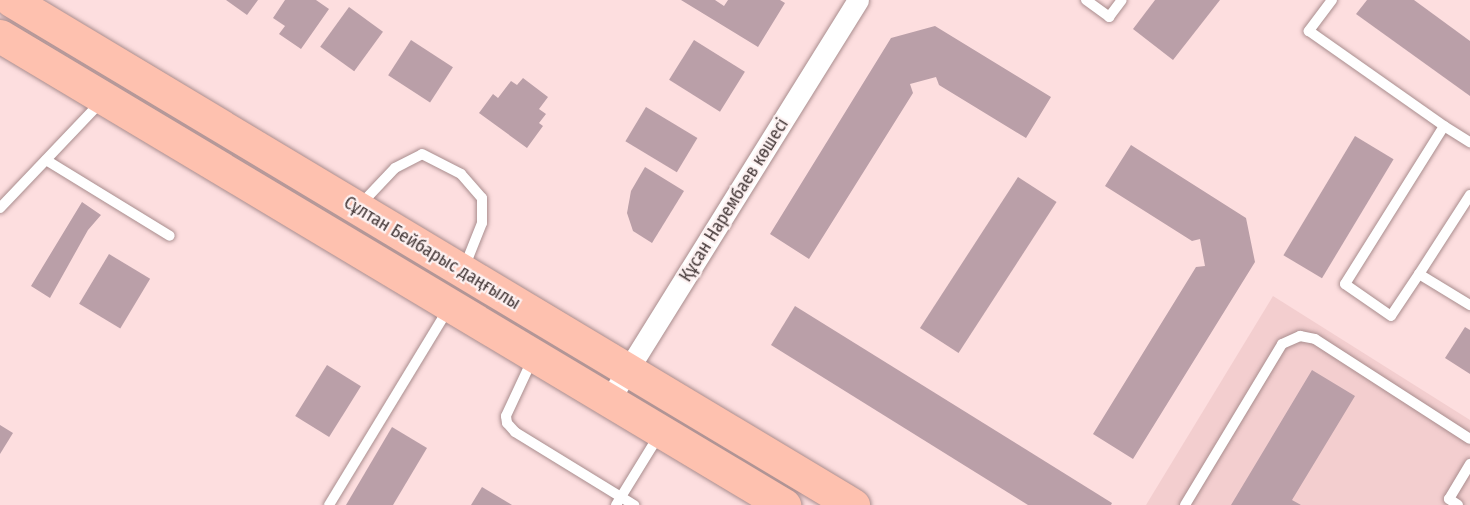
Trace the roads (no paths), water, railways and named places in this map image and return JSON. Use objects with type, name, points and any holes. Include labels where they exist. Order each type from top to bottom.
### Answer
[{"type":"main road","name":"Сұлтан Бейбарыс даңғылы","points":[[11,0],[853,505]]},
{"type":"main road","name":"Сұлтан Бейбарыс даңғылы","points":[[0,36],[535,355],[769,501]]},
{"type":"main road","points":[[325,230],[350,204]]},
{"type":"street","name":"Құсан Нарембаев көшесі","points":[[609,400],[853,2]]},
{"type":"lane","points":[[1086,0],[1108,17],[1122,0]]},
{"type":"lane","points":[[1332,0],[1309,31],[1470,142]]},
{"type":"lane","points":[[0,208],[104,99]]},
{"type":"lane","points":[[1444,126],[1345,284],[1391,316],[1470,195]]},
{"type":"lane","points":[[350,204],[395,168],[422,154],[461,174],[482,198],[482,223],[463,272]]},
{"type":"lane","points":[[46,160],[170,236]]},
{"type":"lane","points":[[1419,274],[1470,305]]},
{"type":"lane","points":[[329,505],[451,305]]},
{"type":"lane","points":[[1185,505],[1282,344],[1300,336],[1315,339],[1470,439]]},
{"type":"lane","points":[[535,355],[506,416],[507,423],[515,432],[618,501],[634,505]]},
{"type":"lane","points":[[618,501],[661,432]]},
{"type":"lane","points":[[1458,505],[1449,499],[1470,464]]}]
